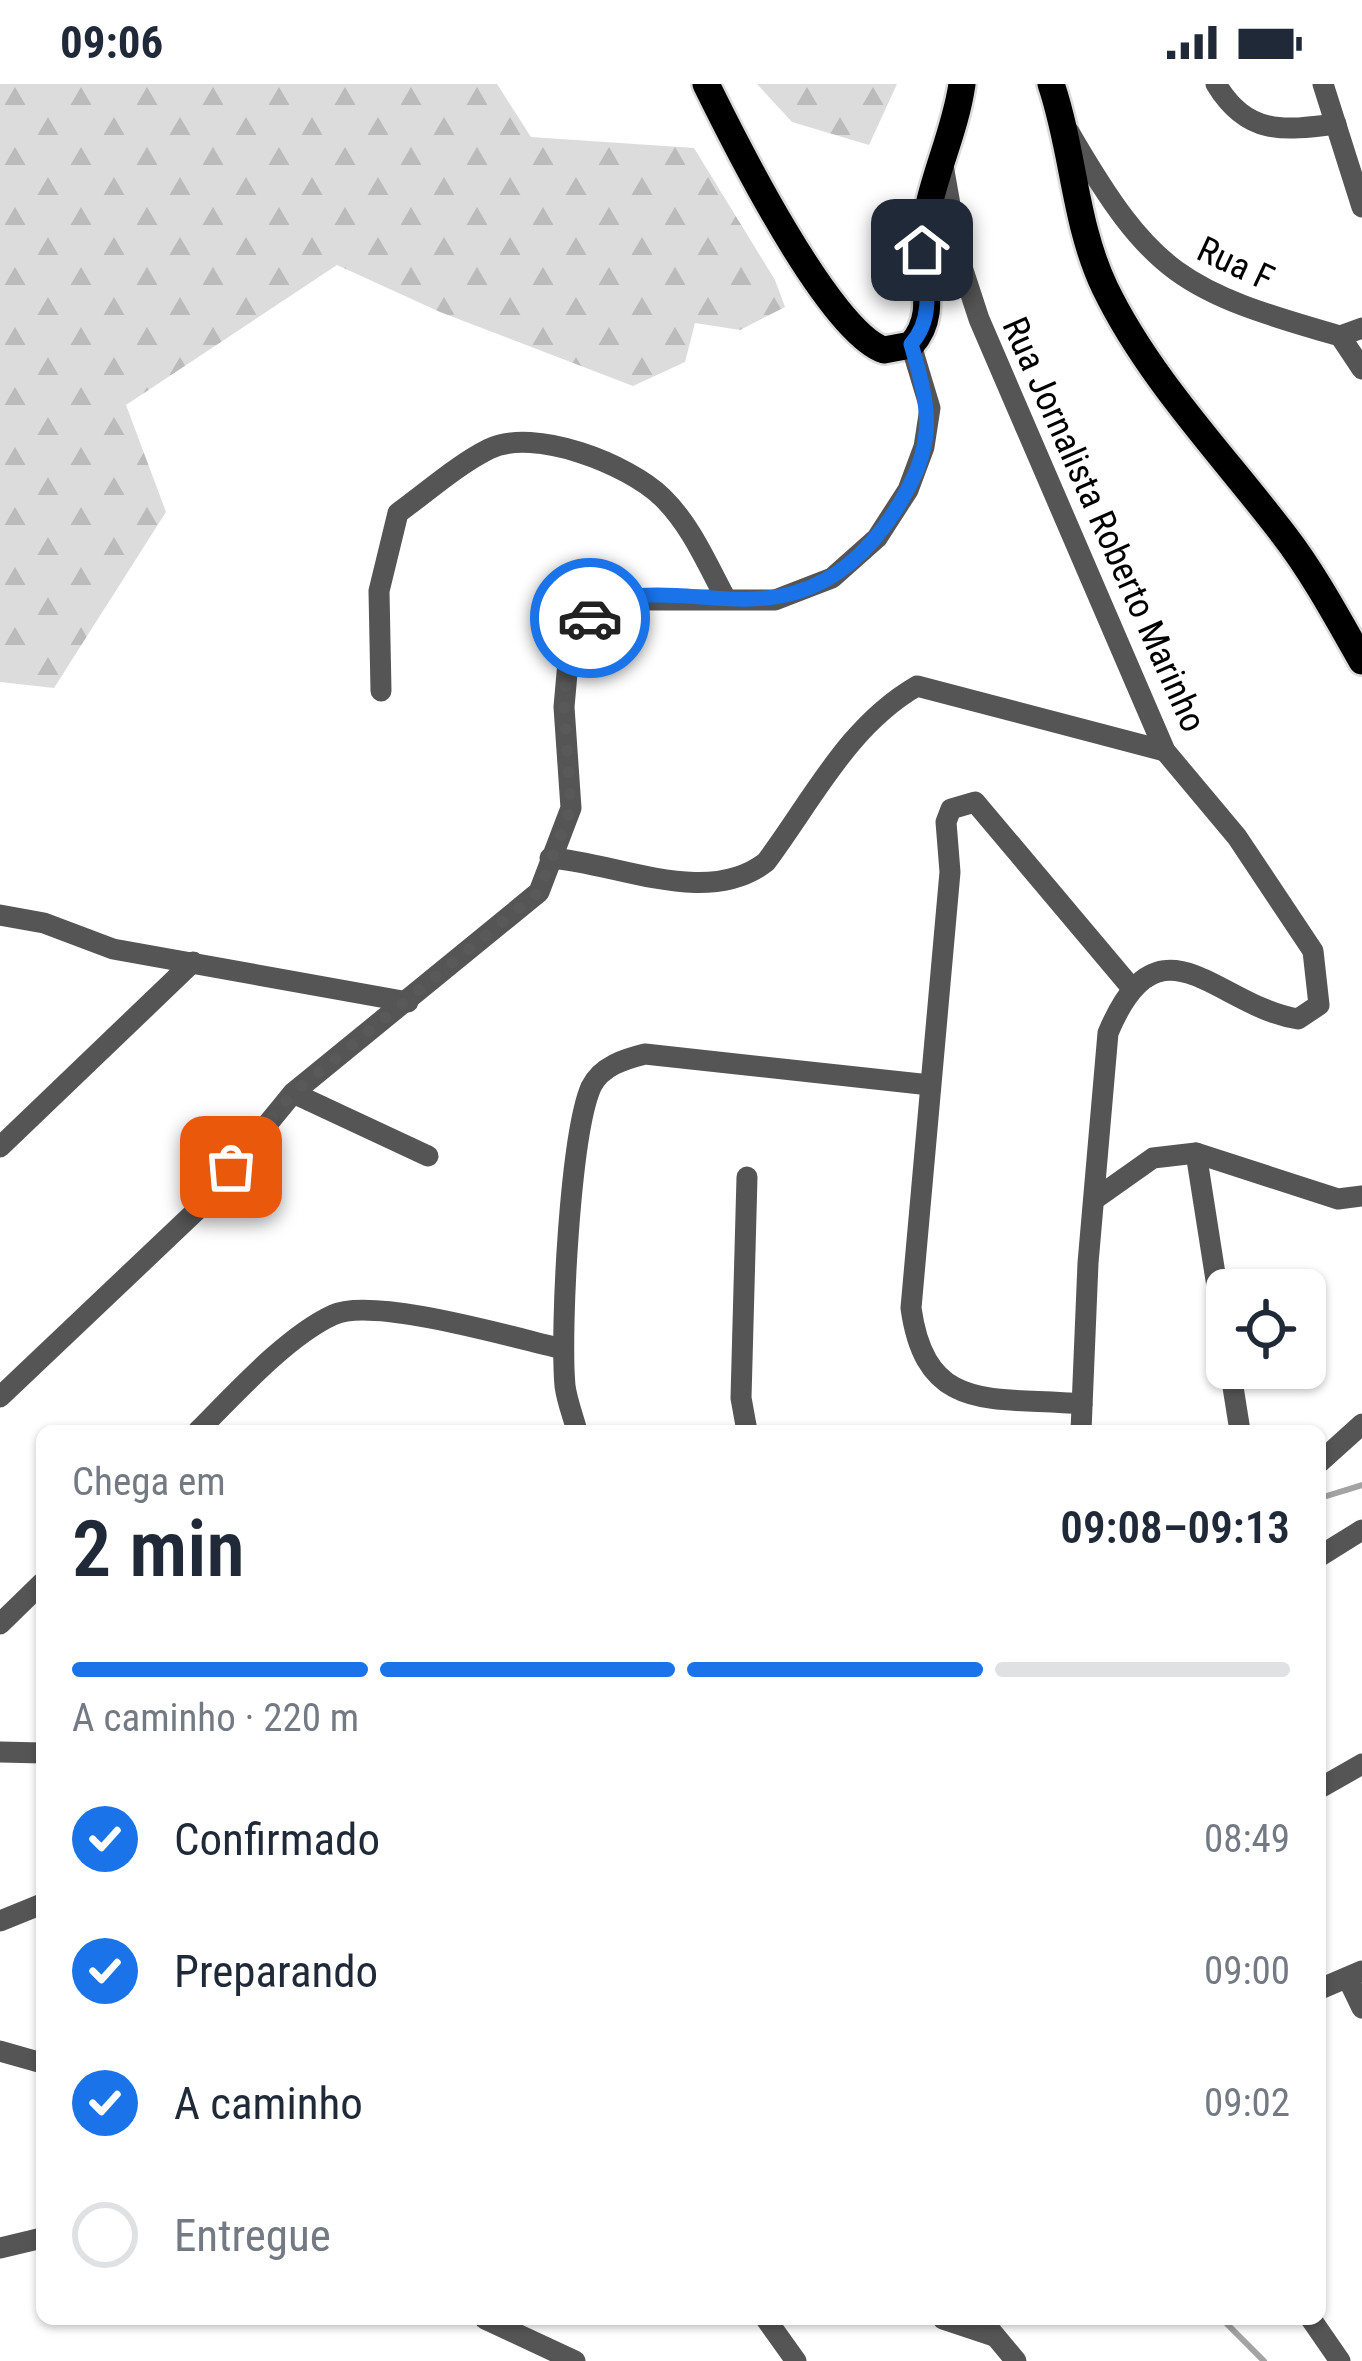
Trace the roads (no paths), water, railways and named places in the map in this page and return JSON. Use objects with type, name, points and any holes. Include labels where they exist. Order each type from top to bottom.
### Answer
[{"type":"main road","points":[[706,84],[797,251],[847,323],[873,347],[884,350],[911,344],[922,330],[928,306],[922,250],[926,208],[962,84]]},
{"type":"main road","points":[[1051,84],[1065,124],[1077,213],[1106,289],[1150,362],[1287,538],[1362,661]]},
{"type":"street","points":[[1216,84],[1242,118],[1263,130],[1336,124]]},
{"type":"street","points":[[1323,84],[1362,207]]},
{"type":"street","name":"Rua F","points":[[1065,124],[1116,212],[1152,255],[1196,287],[1258,313],[1340,336]]},
{"type":"street","name":"Rua Jornalista Roberto Marinho","points":[[942,158],[960,261],[979,319],[1165,751],[1238,837],[1313,951],[1319,1005],[1298,1019],[1268,1014],[1185,970],[1162,972],[1130,986]]},
{"type":"street","points":[[1362,328],[1340,336],[1362,369]]},
{"type":"street","points":[[0,1396],[196,1211],[293,1093],[539,892],[571,808],[564,707],[568,651],[599,609],[625,599],[776,600],[809,590],[878,538],[908,490],[924,447],[930,408],[911,344]]},
{"type":"street","points":[[381,691],[380,591],[398,513],[493,446],[560,446],[604,461],[660,495],[693,537],[726,599]]},
{"type":"street","points":[[550,858],[706,884],[750,874],[766,862],[860,730],[889,702],[917,686],[1165,751]]},
{"type":"street","points":[[1081,1425],[1108,1033],[1130,986],[975,802],[958,803],[946,822],[950,872],[910,1308],[916,1346],[942,1383],[965,1394],[1082,1404]]},
{"type":"street","points":[[0,915],[28,918],[113,949],[407,1002]]},
{"type":"street","points":[[0,1148],[193,962]]},
{"type":"street","points":[[575,1425],[566,1393],[562,1349],[577,1162],[592,1087],[623,1059],[645,1054],[930,1085]]},
{"type":"street","points":[[293,1093],[428,1156]]},
{"type":"street","points":[[1095,1199],[1153,1158],[1196,1153],[1338,1199],[1362,1196]]},
{"type":"street","points":[[1196,1153],[1214,1269]]},
{"type":"street","points":[[746,1425],[741,1398],[747,1177]]},
{"type":"street","points":[[204,1425],[310,1329],[350,1309],[388,1312],[562,1349]]},
{"type":"street","points":[[1233,1389],[1239,1425]]},
{"type":"street","points":[[1326,1457],[1362,1424]]},
{"type":"street","points":[[1326,1552],[1362,1530]]},
{"type":"street","points":[[0,1624],[36,1589]]},
{"type":"street","points":[[0,1752],[36,1754]]},
{"type":"street","points":[[1326,1784],[1362,1763]]},
{"type":"street","points":[[0,1922],[36,1907]]},
{"type":"street","points":[[1326,1987],[1355,1975],[1362,2008]]},
{"type":"street","points":[[0,2050],[36,2061]]},
{"type":"street","points":[[0,2248],[36,2239]]},
{"type":"street","points":[[498,2325],[575,2361]]},
{"type":"street","points":[[770,2325],[796,2361]]},
{"type":"street","points":[[1315,2325],[1340,2361]]},
{"type":"street","points":[[988,2328],[1016,2361]]},
{"type":"waterway","points":[[1326,1496],[1362,1485]]},
{"type":"waterway","points":[[1228,2325],[1264,2361]]}]
